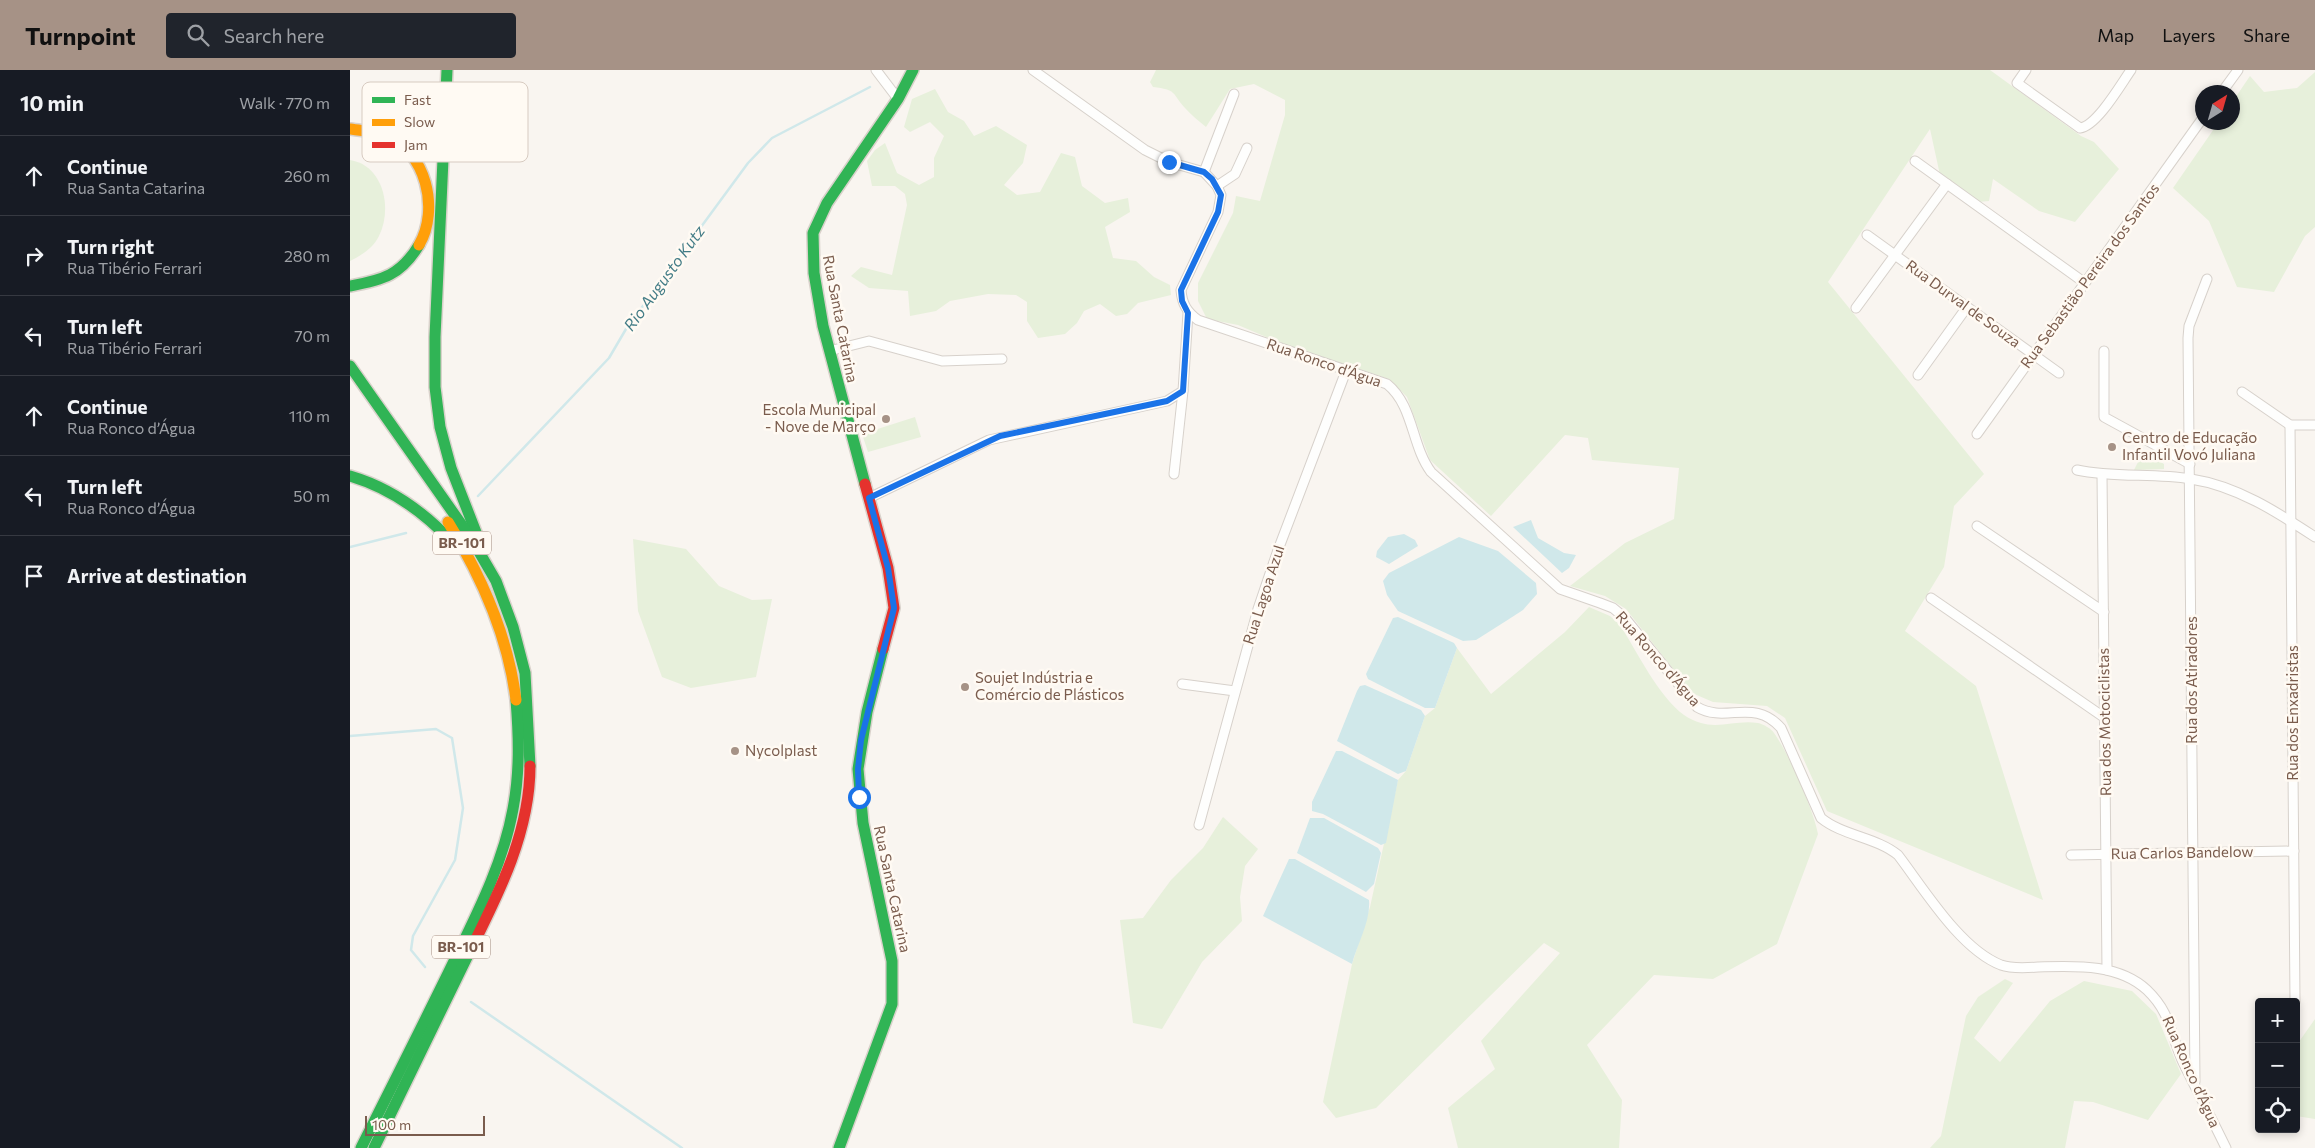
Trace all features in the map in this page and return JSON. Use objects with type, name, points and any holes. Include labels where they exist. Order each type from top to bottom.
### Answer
[{"type":"main road","name":"Rua Santa Catarina","points":[[839,1148],[887,1021],[894,991],[889,942],[863,823],[858,769],[865,721],[894,608],[888,568],[829,350],[814,273],[813,233],[827,203],[898,99],[913,70]]},
{"type":"main road","points":[[350,286],[375,283],[392,275],[409,261],[421,244],[429,225],[430,201],[427,182],[418,162]]},
{"type":"main road","points":[[443,162],[435,337],[435,387],[440,427],[450,468],[496,581]]},
{"type":"main road","name":"BR-101","points":[[350,366],[471,538],[496,581],[506,604],[520,650],[528,702],[530,773],[523,817],[506,878],[374,1148]]},
{"type":"main road","name":"BR-101","points":[[350,384],[465,548],[495,612],[511,666],[517,707],[517,785],[508,832],[479,910],[361,1148]]},
{"type":"main road","points":[[350,476],[386,489],[414,506],[441,529],[478,578],[495,612]]},
{"type":"street","points":[[876,70],[898,99]]},
{"type":"street","points":[[1033,70],[1156,156],[1204,172],[1217,186],[1221,195],[1218,212],[1181,290],[1182,301],[1188,313],[1183,391],[1174,474]]},
{"type":"street","points":[[2026,70],[2017,83],[2075,126],[2086,127],[2097,118],[2131,70]]},
{"type":"street","points":[[2227,85],[2238,70]]},
{"type":"street","points":[[1204,172],[1234,94]]},
{"type":"street","name":"Rua Sebastião Pereira dos Santos","points":[[1977,434],[2195,129]]},
{"type":"street","points":[[1217,186],[1235,174],[1247,148]]},
{"type":"street","points":[[1915,160],[2085,283]]},
{"type":"street","points":[[1856,308],[1947,184]]},
{"type":"street","name":"Rua Durval de Souza","points":[[1867,235],[2059,373]]},
{"type":"street","name":"Rua dos Atiradores","points":[[2195,1085],[2188,338],[2190,326],[2207,279]]},
{"type":"street","points":[[1918,375],[1967,307]]},
{"type":"street","name":"Rua Ronco d’Água","points":[[1188,313],[1198,320],[1387,384],[1396,391],[1403,400],[1423,461],[1431,472],[1560,589],[1606,606],[1625,618],[1697,707],[1712,713],[1759,712],[1775,721],[1781,728],[1821,818],[1830,825],[1889,847],[1898,855],[1944,914],[1981,953],[2009,967],[2079,967],[2107,970],[2141,985],[2155,999],[2169,1019],[2182,1058],[2226,1148]]},
{"type":"street","points":[[829,350],[869,341],[942,361],[1002,359]]},
{"type":"street","points":[[2104,351],[2104,417],[2190,464]]},
{"type":"street","name":"Rua Lagoa Azul","points":[[1199,825],[1258,609],[1278,550],[1346,371]]},
{"type":"street","points":[[869,498],[989,440],[1167,401],[1183,391]]},
{"type":"street","points":[[2242,392],[2290,424],[2315,425]]},
{"type":"street","name":"Rua dos Enxadristas","points":[[2290,424],[2295,998]]},
{"type":"street","points":[[2077,470],[2102,474],[2190,479],[2237,493],[2315,537]]},
{"type":"street","name":"Rua dos Motociclistas","points":[[2102,474],[2107,970]]},
{"type":"street","points":[[1976,526],[2104,612]]},
{"type":"street","points":[[1932,598],[2104,718]]},
{"type":"street","points":[[1182,684],[1235,691]]},
{"type":"street","name":"Rua Carlos Bandelow","points":[[2071,855],[2294,851]]},
{"type":"green space","points":[[1156,70],[1990,70],[2081,136],[2094,142],[2119,169],[2075,222],[2039,211],[1993,179],[1989,201],[1978,202],[1940,175],[1930,129],[1828,282],[1984,474],[1954,506],[1944,567],[1905,631],[1976,686],[2043,900],[1827,811],[1785,718],[1767,706],[1713,702],[1692,693],[1626,609],[1605,596],[1570,586],[1625,543],[1674,519],[1679,468],[1592,460],[1588,438],[1565,435],[1491,516],[1430,460],[1407,397],[1389,379],[1280,343],[1238,325],[1207,319],[1198,301],[1198,283],[1233,213],[1236,196],[1260,201],[1285,115],[1285,100],[1254,84],[1230,89],[1206,127],[1187,111],[1173,93],[1166,89],[1153,87],[1150,82]]},
{"type":"green space","points":[[2315,72],[2315,227],[2305,236],[2274,292],[2237,287],[2209,221],[2173,188],[2213,130],[2240,130],[2240,91],[2250,76],[2264,92],[2297,88]]},
{"type":"green space","points":[[935,89],[948,112],[964,121],[974,136],[996,126],[1027,145],[1023,163],[1004,185],[1017,195],[1040,192],[1061,153],[1075,157],[1082,186],[1105,203],[1128,198],[1130,212],[1105,227],[1113,258],[1136,261],[1154,277],[1170,285],[1171,295],[1138,303],[1127,314],[1116,316],[1100,304],[1084,311],[1077,323],[1065,334],[1038,338],[1027,321],[1027,302],[1016,295],[988,294],[950,301],[936,311],[910,316],[908,291],[869,288],[851,276],[861,267],[892,275],[907,205],[905,194],[895,186],[872,186],[867,161],[875,150],[885,143],[897,173],[919,185],[934,177],[934,158],[944,136],[930,122],[910,132],[904,127],[912,99]]},
{"type":"green space","points":[[350,160],[370,170],[377,179],[385,201],[385,213],[377,240],[367,251],[350,261]]},
{"type":"green space","points":[[915,417],[921,437],[868,452],[862,434]]},
{"type":"green space","points":[[2143,452],[2164,464],[2164,469],[2134,470]]},
{"type":"green space","points":[[633,539],[686,549],[719,586],[752,600],[772,599],[756,677],[691,688],[662,677],[638,611]]},
{"type":"green space","points":[[1589,607],[1610,616],[1620,625],[1657,686],[1684,715],[1704,724],[1721,725],[1748,722],[1760,724],[1773,731],[1780,742],[1806,797],[1818,834],[1777,944],[1713,979],[1654,975],[1587,1045],[1622,1100],[1619,1148],[1458,1148],[1448,1108],[1495,1069],[1481,1041],[1560,953],[1544,943],[1376,1108],[1336,1118],[1323,1102],[1352,964],[1370,907],[1398,780],[1406,771],[1425,716],[1435,708],[1457,648],[1491,694],[1565,632]]},
{"type":"green space","points":[[1223,817],[1258,849],[1245,866],[1240,897],[1242,921],[1202,962],[1162,1029],[1133,1023],[1120,920],[1143,918],[1171,880],[1203,848]]},
{"type":"green space","points":[[2005,979],[2013,983],[1974,1038],[2000,1062],[2050,1001],[2084,981],[2132,991],[2156,1014],[2181,1074],[2148,1120],[2093,1102],[2074,1101],[2065,1148],[1930,1148],[1941,1136],[1966,1016],[1978,997]]},
{"type":"green space","points":[[2315,1019],[2315,1119],[2300,1117],[2300,1040]]},
{"type":"water","points":[[1531,520],[1538,538],[1564,553],[1576,555],[1569,568],[1562,573],[1513,527]]},
{"type":"water","points":[[1404,534],[1415,540],[1418,546],[1389,564],[1376,557],[1377,551],[1388,537]]},
{"type":"water","points":[[1459,537],[1498,551],[1536,583],[1537,594],[1523,610],[1476,640],[1463,641],[1398,611],[1387,595],[1383,581],[1389,573]]},
{"type":"water","points":[[1398,617],[1454,643],[1457,648],[1435,708],[1425,708],[1368,679],[1366,674],[1393,618]]},
{"type":"water","points":[[1365,685],[1421,710],[1425,716],[1406,771],[1398,774],[1337,741],[1357,691],[1360,686]]},
{"type":"water","points":[[1336,751],[1342,751],[1398,780],[1386,843],[1381,845],[1323,814],[1312,811],[1312,802]]},
{"type":"water","points":[[1310,818],[1324,818],[1378,848],[1381,853],[1374,884],[1366,892],[1297,853]]},
{"type":"water","points":[[1289,859],[1295,859],[1369,900],[1366,924],[1352,964],[1263,916]]},
{"type":"waterway","name":"Rio Augusto Kutz","points":[[478,496],[609,358],[626,329],[748,163],[772,138],[870,87]]},
{"type":"waterway","name":"Rio Augusto Kutz","points":[[350,547],[406,533]]},
{"type":"waterway","points":[[350,736],[436,729],[452,738],[463,808],[455,860],[413,936],[411,950],[425,967]]},
{"type":"waterway","points":[[471,1002],[682,1148]]},
{"type":"traffic: fast","points":[[446,82],[447,70]]},
{"type":"traffic: fast","points":[[865,484],[823,326],[814,273],[813,233],[827,203],[898,99],[913,70]]},
{"type":"traffic: fast","points":[[443,162],[435,337],[435,387],[440,427],[451,468],[479,540]]},
{"type":"traffic: fast","points":[[350,286],[382,278],[398,270],[419,245]]},
{"type":"traffic: fast","points":[[350,366],[471,538],[496,581],[513,627],[525,673],[530,766]]},
{"type":"traffic: fast","points":[[350,476],[393,494],[430,520],[452,542]]},
{"type":"traffic: fast","points":[[839,1148],[892,1004],[892,961],[863,823],[858,769],[867,712],[883,649]]},
{"type":"traffic: fast","points":[[361,1148],[467,934],[498,864],[509,828],[517,782],[516,700]]},
{"type":"traffic: fast","points":[[374,1148],[469,953]]},
{"type":"traffic: slow","points":[[350,129],[362,131]]},
{"type":"traffic: slow","points":[[416,162],[425,182],[428,199],[425,231],[419,245]]},
{"type":"traffic: slow","points":[[448,522],[472,564],[492,607],[507,652],[516,700]]},
{"type":"traffic: jam","points":[[865,484],[888,568],[894,608],[883,649]]},
{"type":"traffic: jam","points":[[469,953],[501,886],[518,839],[529,791],[530,766]]},
{"type":"place","name":"Escola Municipal - Nove de Março","points":[[886,419]]},
{"type":"place","name":"Centro de Educação Infantil Vovó Juliana","points":[[2112,447]]},
{"type":"place","name":"Soujet Indústria e Comércio de Plásticos","points":[[965,687]]},
{"type":"place","name":"Nycolplast","points":[[735,751]]},
{"type":"route","points":[[859,797],[858,769],[861,740],[894,608],[888,568],[869,498],[977,445],[1000,436],[1128,411],[1167,401],[1183,391],[1188,313],[1182,301],[1181,290],[1184,280],[1218,212],[1221,195],[1212,179],[1204,172],[1169,162]]}]
